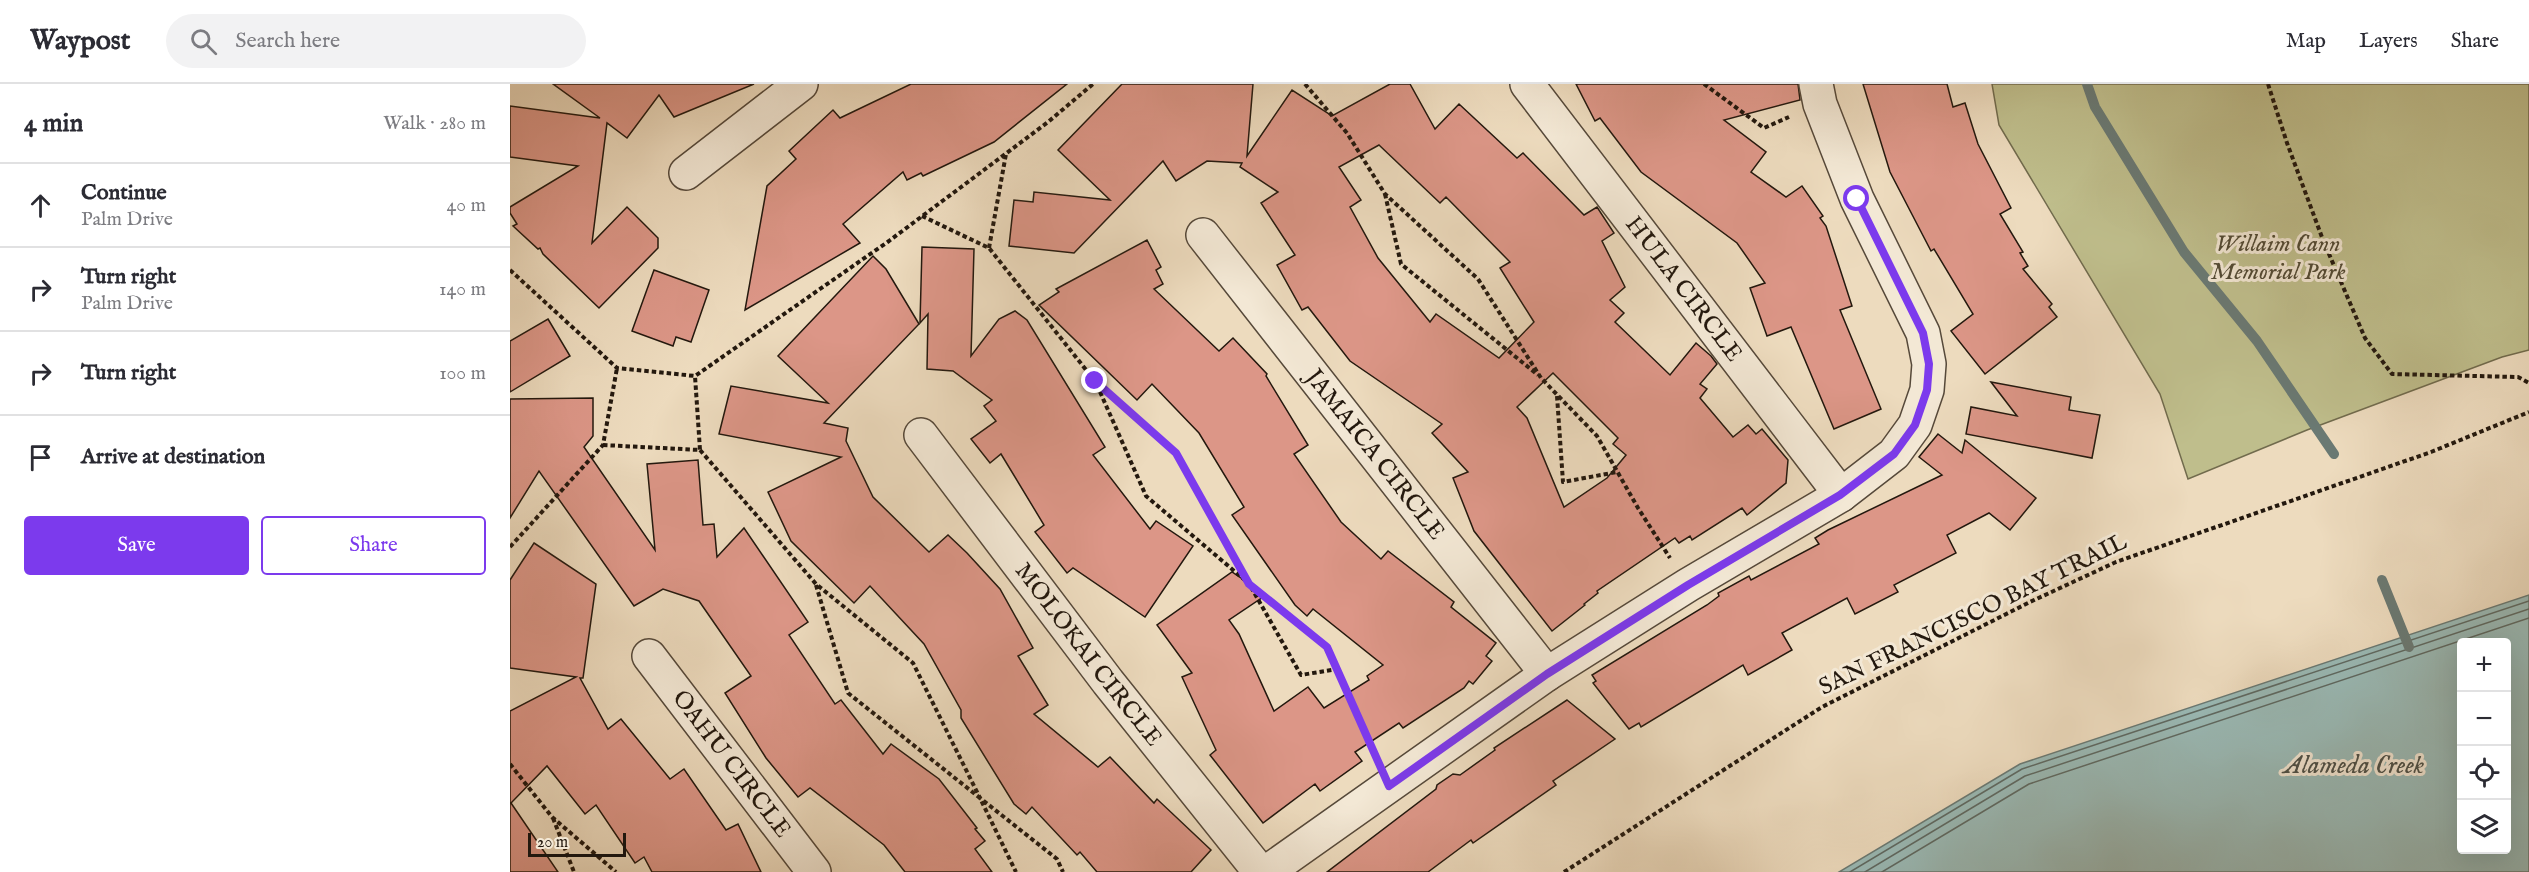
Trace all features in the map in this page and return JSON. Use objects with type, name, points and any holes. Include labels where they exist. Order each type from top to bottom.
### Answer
[{"type":"street","points":[[686,172],[801,84]]},
{"type":"street","name":"HULA CIRCLE","points":[[1527,84],[1840,495]]},
{"type":"street","points":[[1268,872],[1547,674],[1688,585],[1840,495],[1894,454],[1915,425],[1927,390],[1929,364],[1923,333],[1857,199],[1818,94]]},
{"type":"street","name":"JAMAICA CIRCLE","points":[[1203,235],[1547,674]]},
{"type":"street","name":"MOLOKAI CIRCLE","points":[[921,435],[1108,682],[1260,872]]},
{"type":"street","name":"OAHU CIRCLE","points":[[650,656],[814,872]]},
{"type":"path","points":[[510,270],[618,368],[695,376],[922,216],[1048,122],[1092,84]]},
{"type":"path","points":[[1305,84],[1347,134],[1385,194],[1478,279],[1541,378]]},
{"type":"path","points":[[1704,84],[1764,128],[1818,94]]},
{"type":"path","points":[[2268,84],[2324,240],[2365,339],[2392,374],[2518,377],[2529,383]]},
{"type":"path","points":[[989,248],[1006,153]]},
{"type":"path","points":[[1385,194],[1401,264],[1541,378],[1597,436],[1688,585]]},
{"type":"path","points":[[922,216],[989,248],[1095,381],[1176,453],[1301,675],[1337,669]]},
{"type":"path","points":[[510,548],[603,445],[618,368]]},
{"type":"path","points":[[695,376],[700,450],[816,584],[913,663],[1016,872]]},
{"type":"path","points":[[1095,381],[1146,496],[1327,647],[1389,786]]},
{"type":"path","points":[[1557,395],[1563,482],[1617,472]]},
{"type":"path","name":"SAN FRANCISCO BAY TRAIL","points":[[1564,872],[1822,707],[2030,602],[2116,562],[2431,452],[2529,412]]},
{"type":"path","points":[[603,445],[700,450]]},
{"type":"path","points":[[816,584],[848,693],[1057,859],[1063,872]]},
{"type":"path","points":[[510,764],[552,817],[616,872]]},
{"type":"path","points":[[552,817],[574,872]]},
{"type":"green space","name":"Willaim Cann Memorial Park","points":[[1992,84],[2529,84],[2529,350],[2502,357],[2307,430],[2188,479],[2160,394],[1999,125]]},
{"type":"water","name":"Alameda Creek","points":[[2529,595],[2529,872],[1839,872],[2020,764]]},
{"type":"building","points":[[553,84],[754,84],[674,117],[659,95],[627,138],[607,123],[592,243],[627,207],[658,238],[658,248],[599,308],[543,254],[540,248],[538,249],[513,226],[517,224],[510,213],[510,207],[578,166],[510,157],[510,106],[600,118]]},
{"type":"building","points":[[911,84],[1067,84],[994,142],[923,176],[921,173],[907,180],[903,172],[843,224],[860,243],[745,310],[767,186],[796,159],[789,151],[833,110],[840,118]]},
{"type":"building","points":[[1122,84],[1253,84],[1247,156],[1292,90],[1332,116],[1390,84],[1410,84],[1435,129],[1459,104],[1517,158],[1523,153],[1584,215],[1597,207],[1614,233],[1602,241],[1625,287],[1610,300],[1624,313],[1615,322],[1670,375],[1696,343],[1711,356],[1717,364],[1700,384],[1707,389],[1700,398],[1733,437],[1748,425],[1756,434],[1762,429],[1788,460],[1786,483],[1747,515],[1742,508],[1692,540],[1690,536],[1679,543],[1675,538],[1597,591],[1598,593],[1585,605],[1552,631],[1474,531],[1453,478],[1468,472],[1432,433],[1442,424],[1350,361],[1308,307],[1302,310],[1277,265],[1295,255],[1261,203],[1278,192],[1240,167],[1242,163],[1207,161],[1176,181],[1163,161],[1074,253],[1009,246],[1014,200],[1033,202],[1034,192],[1110,200],[1058,150]],"holes":[[[1379,145],[1440,203],[1446,197],[1510,262],[1500,268],[1534,322],[1499,358],[1436,314],[1430,322],[1378,258],[1350,207],[1361,200],[1339,167]],[[1553,373],[1618,438],[1613,444],[1626,455],[1607,478],[1564,507],[1527,418],[1517,407]]]},
{"type":"building","points":[[1576,84],[1798,84],[1800,100],[1724,120],[1766,152],[1751,172],[1786,197],[1802,186],[1823,216],[1820,218],[1826,226],[1852,306],[1840,310],[1881,409],[1834,429],[1791,327],[1767,336],[1750,288],[1765,283],[1737,243],[1641,172],[1600,118],[1595,121]]},
{"type":"building","points":[[1863,84],[1947,84],[1953,107],[1965,103],[1978,144],[2011,208],[2000,214],[2023,252],[2020,253],[2028,266],[2023,269],[2052,304],[2049,307],[2057,317],[1985,374],[1951,331],[1973,314],[1934,249],[1931,251],[1890,172]]},
{"type":"building","points":[[1147,240],[1161,267],[1156,270],[1163,284],[1154,289],[1219,351],[1233,338],[1267,374],[1266,376],[1308,445],[1294,454],[1341,522],[1381,559],[1388,551],[1454,602],[1451,607],[1496,643],[1486,656],[1492,661],[1473,684],[1469,681],[1464,688],[1403,728],[1399,723],[1355,752],[1362,761],[1320,791],[1315,784],[1263,823],[1210,755],[1216,750],[1182,677],[1192,673],[1157,625],[1232,572],[1266,595],[1229,620],[1239,634],[1274,711],[1308,687],[1324,708],[1369,680],[1367,676],[1383,665],[1313,609],[1307,616],[1295,605],[1232,515],[1244,507],[1199,433],[1152,384],[1137,400],[1039,305],[1059,292],[1056,289]]},
{"type":"building","points":[[922,247],[974,249],[971,356],[999,319],[1015,311],[1027,320],[1105,447],[1093,455],[1150,529],[1156,521],[1193,546],[1145,617],[1073,568],[1067,573],[1035,532],[1044,525],[1001,454],[990,463],[971,439],[996,421],[984,406],[992,400],[953,371],[927,369],[928,314],[920,323]]},
{"type":"building","points":[[873,256],[886,269],[919,324],[824,423],[848,428],[846,441],[873,497],[929,552],[948,535],[1000,589],[1033,648],[1018,656],[1048,705],[1034,714],[1098,767],[1110,757],[1154,803],[1157,799],[1211,850],[1191,872],[1097,872],[1080,852],[1077,855],[1032,807],[1026,814],[1014,804],[961,718],[961,710],[924,644],[870,586],[854,603],[791,541],[768,492],[841,457],[719,434],[731,386],[828,403],[778,356]]},
{"type":"building","points":[[654,270],[709,290],[691,342],[676,337],[673,346],[632,331]]},
{"type":"building","points":[[548,319],[570,356],[510,392],[510,341]]},
{"type":"building","points":[[1991,382],[2071,397],[2069,410],[2100,415],[2092,458],[1966,434],[1971,407],[2017,416]]},
{"type":"building","points":[[593,398],[593,436],[584,447],[655,550],[647,464],[698,460],[703,525],[714,524],[717,557],[744,528],[808,622],[789,635],[835,704],[841,700],[883,754],[891,744],[939,779],[985,841],[975,849],[992,872],[905,872],[884,845],[810,788],[798,797],[766,758],[725,693],[751,676],[699,601],[663,589],[634,606],[539,471],[510,518],[510,399]]},
{"type":"building","points":[[1938,434],[1962,453],[1965,440],[2036,498],[2010,530],[1989,513],[1947,535],[1956,553],[1894,585],[1898,592],[1855,614],[1847,598],[1782,633],[1792,650],[1748,675],[1743,665],[1641,727],[1639,723],[1629,729],[1593,683],[1596,681],[1592,675],[1707,605],[1719,596],[1718,593],[1749,576],[1751,580],[1819,544],[1815,538],[1828,530],[1942,475],[1919,457]]},
{"type":"building","points":[[534,543],[596,584],[583,678],[580,678],[608,729],[621,719],[670,779],[684,769],[726,830],[738,824],[761,872],[652,872],[644,857],[635,863],[596,805],[585,814],[547,766],[511,803],[558,872],[510,872],[510,711],[576,677],[510,668],[510,580]]},
{"type":"building","points":[[1567,700],[1615,739],[1553,781],[1556,785],[1473,843],[1471,840],[1428,872],[1327,872],[1436,789],[1437,785],[1453,774],[1460,775],[1495,750],[1494,748]]},
{"type":"waterway","points":[[2087,84],[2095,107],[2184,252],[2257,341],[2334,454]]},
{"type":"waterway","points":[[2382,580],[2409,647]]},
{"type":"route","points":[[1095,381],[1176,453],[1249,584],[1327,647],[1389,786],[1547,674],[1688,585],[1840,495],[1894,454],[1915,425],[1927,390],[1929,364],[1923,333],[1857,199]]}]
